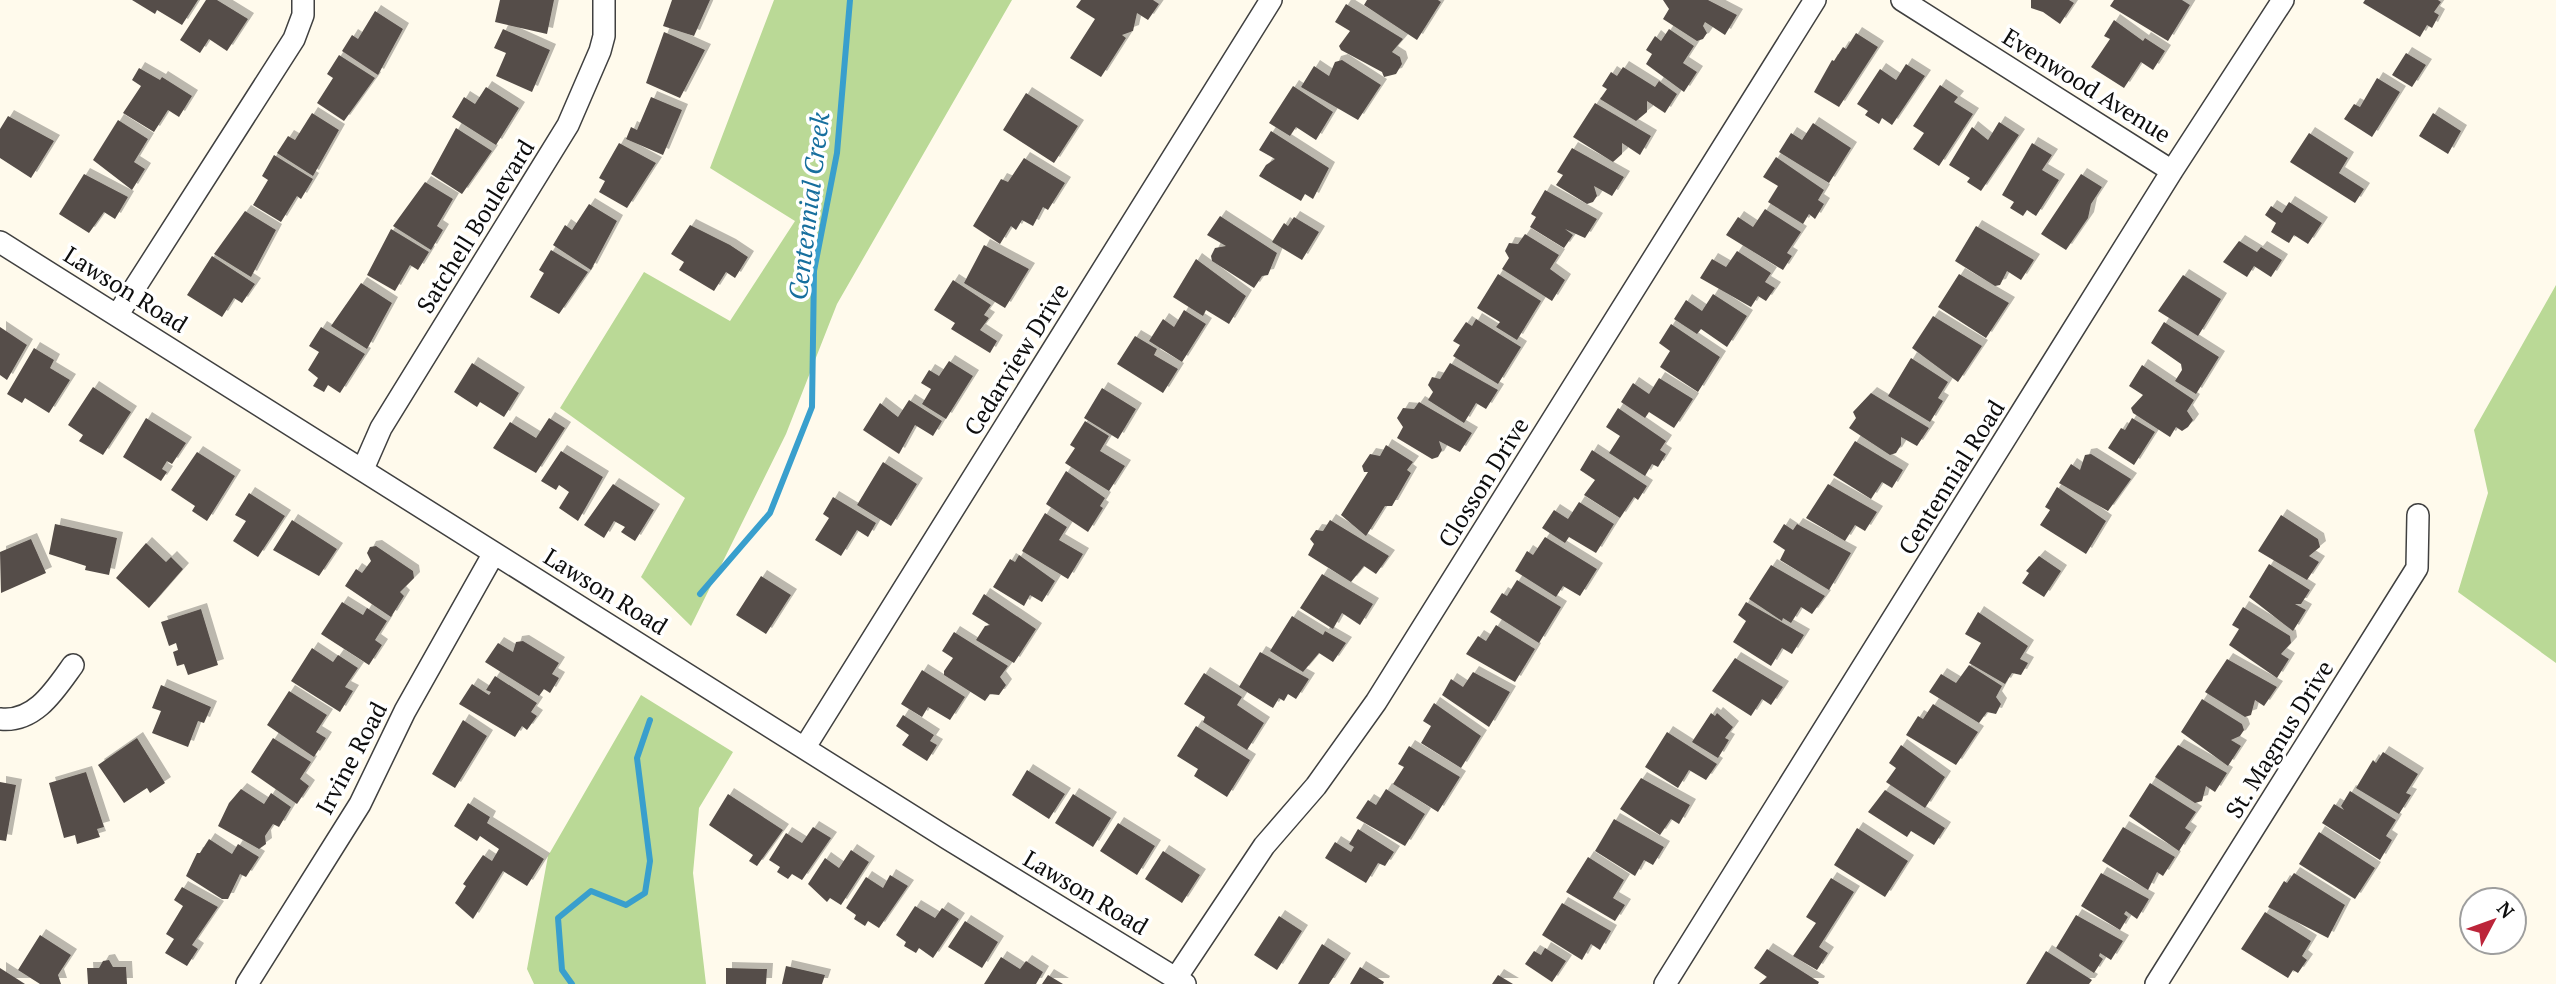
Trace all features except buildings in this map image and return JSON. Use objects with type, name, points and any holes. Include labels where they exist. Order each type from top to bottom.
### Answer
[{"type":"street","points":[[118,314],[294,39],[303,15],[303,0]]},
{"type":"street","name":"Satchell Boulevard","points":[[363,469],[381,428],[568,125],[600,51],[604,36],[604,0]]},
{"type":"street","name":"Cedarview Drive","points":[[805,747],[1271,0]]},
{"type":"street","name":"Closson Drive","points":[[1180,981],[1264,846],[1316,786],[1376,702],[1815,0]]},
{"type":"street","name":"Evenwood Avenue","points":[[1902,0],[2172,171]]},
{"type":"street","name":"Centennial Road","points":[[1665,984],[2172,171],[2283,0]]},
{"type":"street","name":"Lawson Road","points":[[0,242],[947,838],[1180,981]]},
{"type":"street","name":"St. Magnus Drive","points":[[2156,984],[2417,568],[2418,514]]},
{"type":"street","name":"Irvine Road","points":[[247,984],[360,804],[443,640],[494,553]]},
{"type":"street","points":[[0,719],[26,715],[46,702],[74,665]]},
{"type":"green space","points":[[774,0],[1012,0],[837,304],[786,434],[691,626],[641,577],[685,498],[560,408],[644,272],[730,321],[795,221],[710,168]]},
{"type":"green space","points":[[2556,285],[2556,663],[2458,592],[2488,493],[2474,430]]},
{"type":"green space","points":[[641,695],[733,752],[699,808],[693,873],[706,984],[534,984],[527,969],[548,856]]},
{"type":"waterway","name":"Centennial Creek","points":[[700,594],[770,513],[812,407],[814,271],[837,153],[850,0]]},
{"type":"waterway","name":"Centennial Creek","points":[[572,984],[562,970],[558,918],[591,891],[626,905],[645,893],[650,861],[637,758],[650,720]]}]
